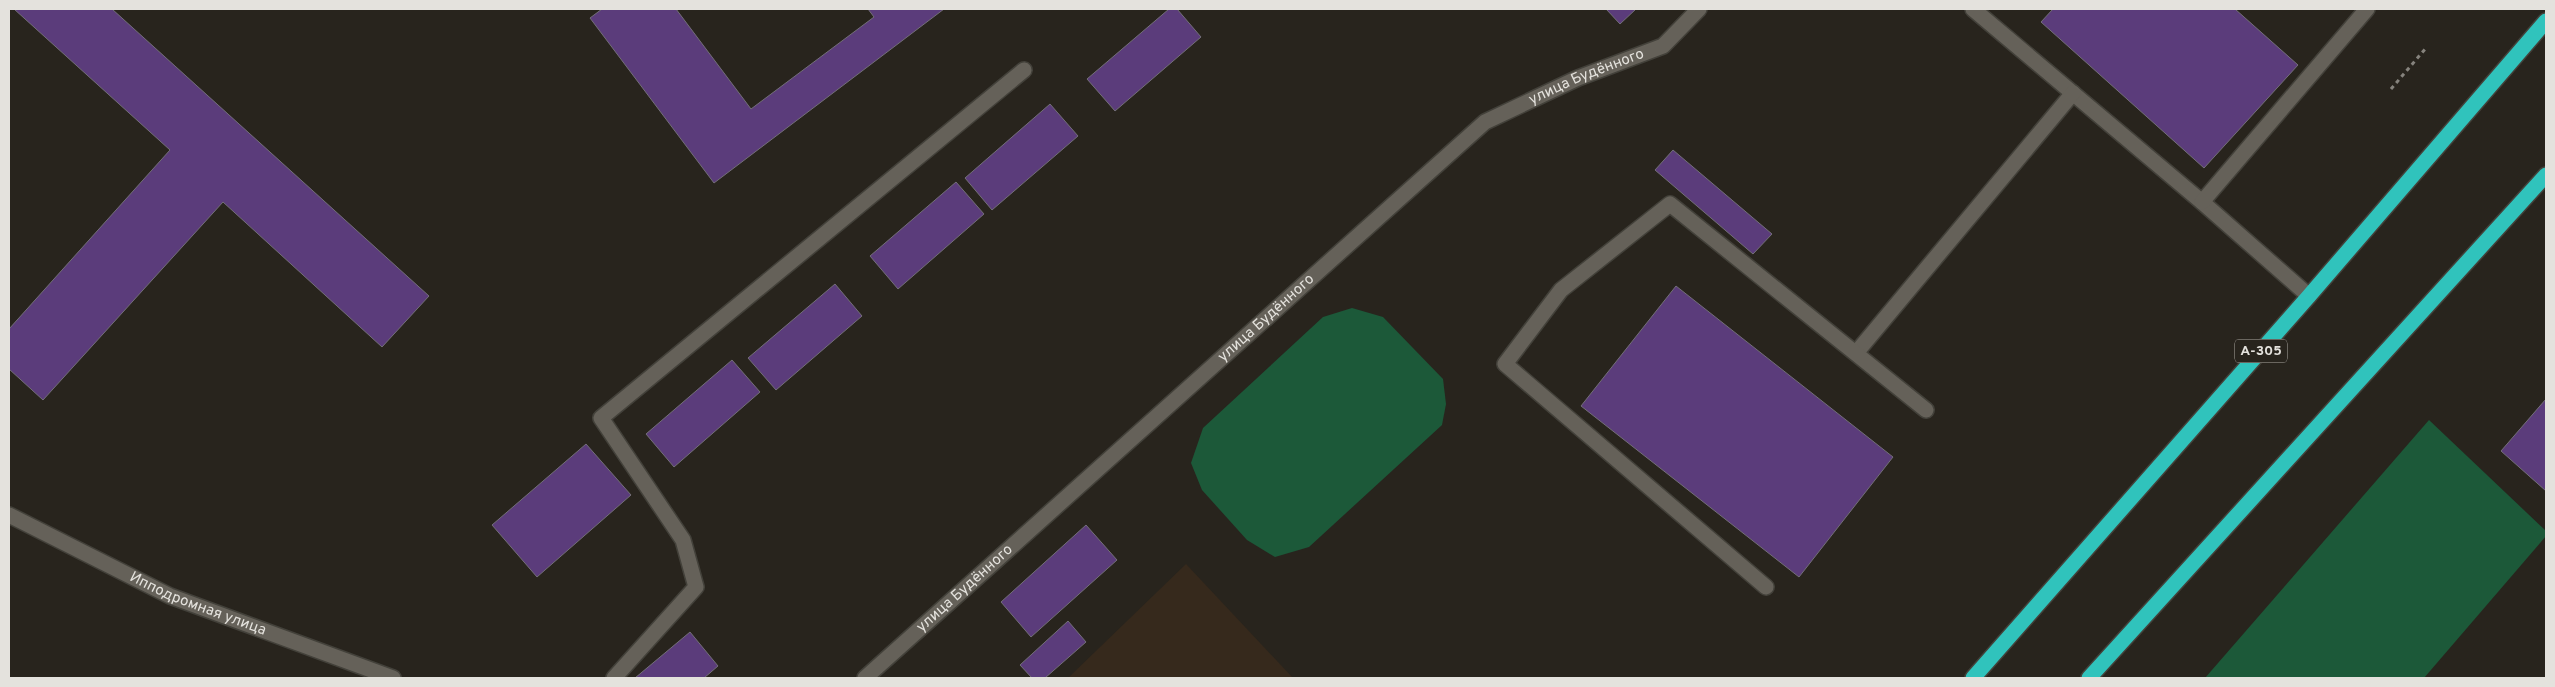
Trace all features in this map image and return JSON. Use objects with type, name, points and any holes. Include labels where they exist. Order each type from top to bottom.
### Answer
[{"type":"highway","name":"А-305","points":[[1972,678],[2309,296],[2546,21]]},
{"type":"highway","points":[[2089,678],[2546,175]]},
{"type":"street","name":"улица Будённого","points":[[865,678],[1485,122],[1578,78],[1662,46],[1699,9]]},
{"type":"street","points":[[1973,9],[2202,202],[2309,296]]},
{"type":"street","points":[[2202,202],[2367,9]]},
{"type":"street","points":[[614,678],[696,587],[683,540],[601,418],[1024,70]]},
{"type":"street","points":[[1856,353],[2073,93]]},
{"type":"street","points":[[1766,587],[1505,364],[1560,290],[1670,204],[1926,410]]},
{"type":"street","name":"Ипподромная улица","points":[[9,515],[170,596],[393,678]]},
{"type":"path","points":[[2390,88],[2426,48]]},
{"type":"shaded area","points":[[1186,564],[1293,678],[1068,678]]},
{"type":"green space","points":[[1352,308],[1383,317],[1443,379],[1446,404],[1442,425],[1309,547],[1275,557],[1247,540],[1202,490],[1191,463],[1203,428],[1323,317]]},
{"type":"green space","points":[[2429,420],[2546,531],[2546,536],[2424,678],[2205,678]]},
{"type":"building","points":[[14,9],[112,9],[429,296],[382,347],[223,202],[43,400],[9,369],[9,329],[170,150]]},
{"type":"building","points":[[602,9],[676,9],[751,109],[874,17],[868,9],[944,9],[714,183],[590,18]]},
{"type":"building","points":[[1169,9],[1177,9],[1201,37],[1115,111],[1087,79]]},
{"type":"building","points":[[1606,9],[1636,9],[1620,24]]},
{"type":"building","points":[[2053,9],[2235,9],[2298,65],[2204,168],[2041,22]]},
{"type":"building","points":[[1050,104],[1078,136],[992,210],[965,178]]},
{"type":"building","points":[[1673,150],[1772,234],[1753,254],[1655,170]]},
{"type":"building","points":[[956,182],[984,214],[898,289],[870,256]]},
{"type":"building","points":[[835,284],[862,316],[776,390],[748,358]]},
{"type":"building","points":[[1676,286],[1893,457],[1799,577],[1581,406]]},
{"type":"building","points":[[732,360],[760,392],[674,467],[646,434]]},
{"type":"building","points":[[2546,399],[2546,491],[2501,451]]},
{"type":"building","points":[[586,444],[631,495],[537,577],[492,525]]},
{"type":"building","points":[[1086,525],[1117,560],[1031,637],[1001,602]]},
{"type":"building","points":[[1068,621],[1086,642],[1045,678],[1032,678],[1020,665]]},
{"type":"building","points":[[690,632],[718,666],[704,678],[635,678]]}]
